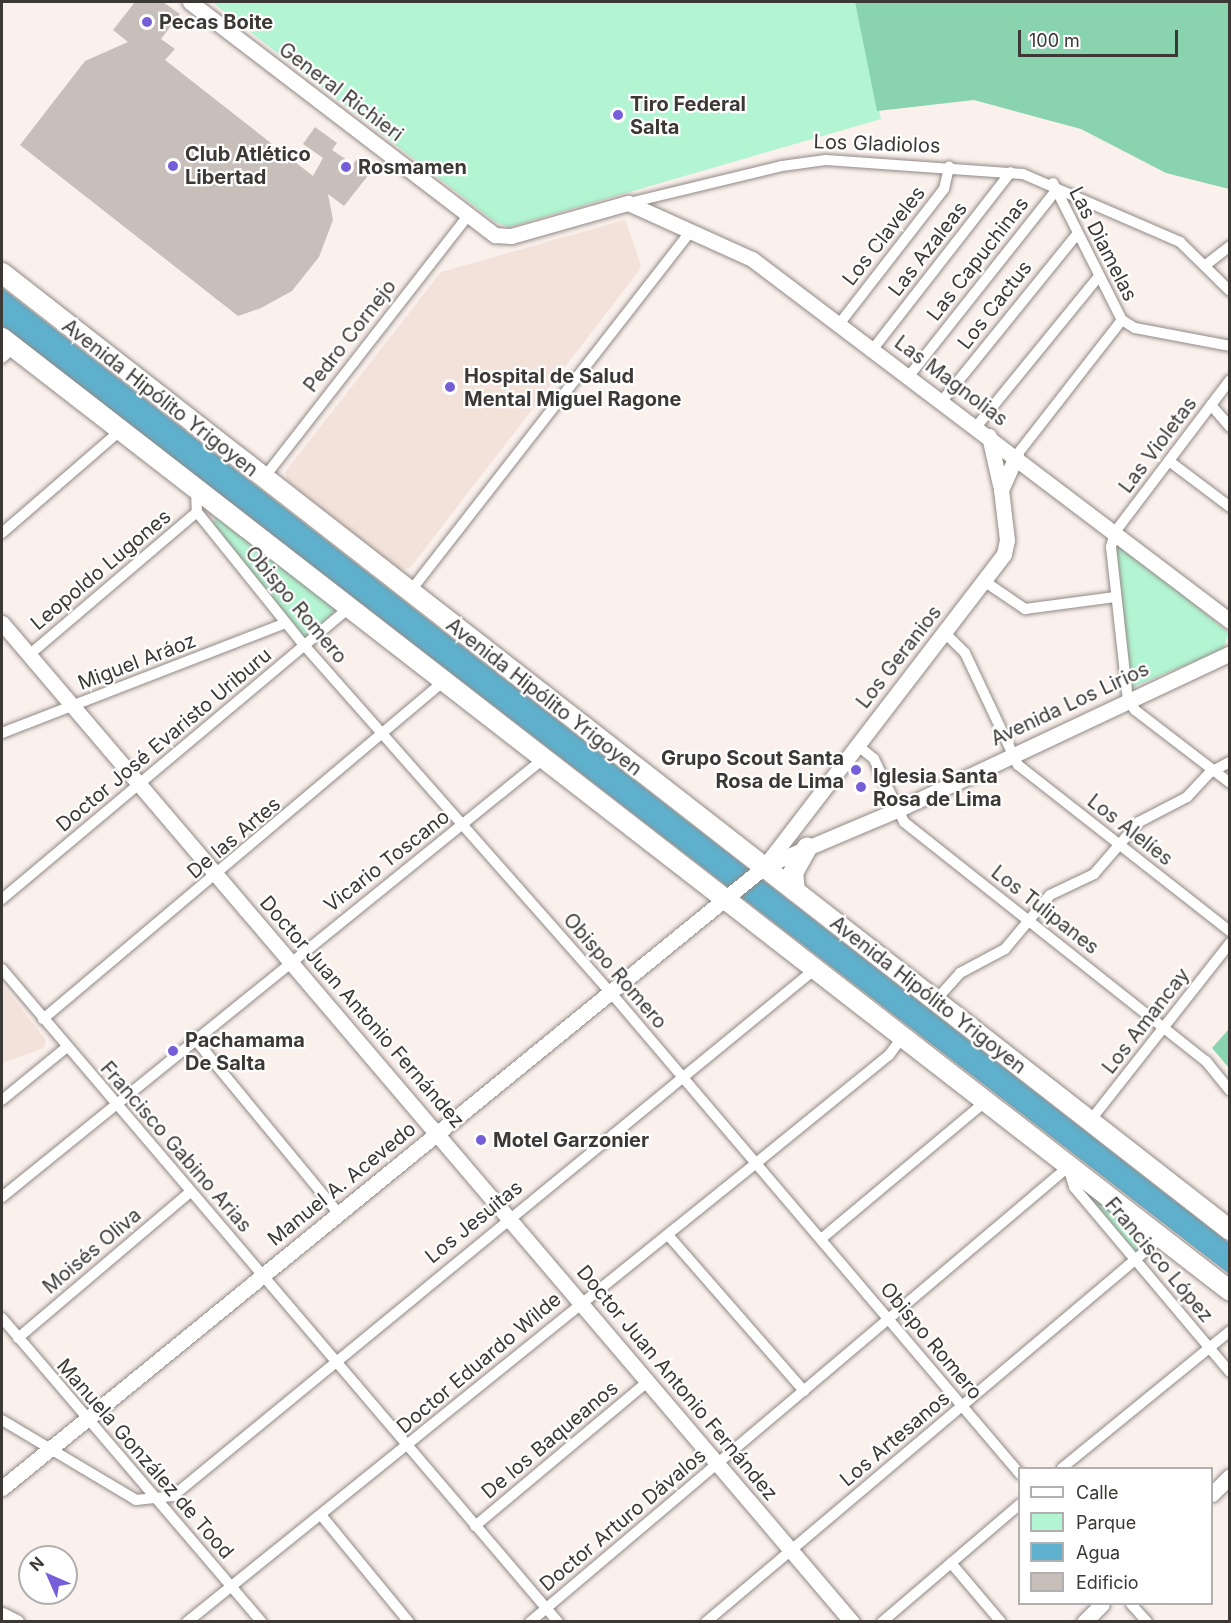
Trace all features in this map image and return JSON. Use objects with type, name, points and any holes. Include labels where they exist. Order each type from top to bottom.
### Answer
[{"type":"highway","name":"Avenida Hipólito Yrigoyen","points":[[2,273],[263,479],[1230,1230]]},
{"type":"highway","points":[[5,348],[121,430],[1230,1291]]},
{"type":"highway","points":[[795,891],[793,873],[807,848]]},
{"type":"street","name":"General Richieri","points":[[190,2],[468,216]]},
{"type":"street","name":"Los Gladiolos","points":[[468,216],[503,237],[628,203],[798,163],[949,167],[1011,172],[1169,236],[1207,264],[1230,291]]},
{"type":"street","name":"Los Claveles","points":[[840,323],[944,189],[949,167]]},
{"type":"street","name":"Las Azaleas","points":[[873,349],[1011,172]]},
{"type":"street","name":"Las Diamelas","points":[[1053,188],[1122,320]]},
{"type":"street","name":"Las Capuchinas","points":[[909,376],[1053,188]]},
{"type":"street","name":"Las Magnolias","points":[[628,203],[761,265],[1016,456],[1230,621]]},
{"type":"street","name":"Pedro Cornejo","points":[[263,479],[468,216]]},
{"type":"street","points":[[410,593],[691,231]]},
{"type":"street","name":"Los Cactus","points":[[942,401],[1077,234]]},
{"type":"street","points":[[1207,264],[1230,246]]},
{"type":"street","points":[[1001,490],[982,431],[1099,276]]},
{"type":"street","points":[[1016,456],[1122,320],[1135,328],[1230,346]]},
{"type":"street","name":"Las Violetas","points":[[1115,532],[1230,380]]},
{"type":"street","points":[[1210,405],[1230,427]]},
{"type":"street","points":[[2,532],[121,430]]},
{"type":"street","name":"Los Geranios","points":[[764,867],[945,633],[1007,547],[1001,490],[1016,456]]},
{"type":"street","points":[[1169,461],[1230,507]]},
{"type":"street","points":[[196,489],[197,512]]},
{"type":"street","name":"Obispo Romero","points":[[197,512],[285,623],[612,994],[1018,1472]]},
{"type":"street","name":"Leopoldo Lugones","points":[[29,655],[197,512]]},
{"type":"street","points":[[1115,532],[1111,547],[1128,700],[1230,783]]},
{"type":"street","points":[[984,581],[1024,609],[1115,597]]},
{"type":"street","name":"Doctor José Evaristo Uriburu","points":[[2,899],[349,608]]},
{"type":"street","name":"Doctor Juan Antonio Fernández","points":[[2,623],[510,1216],[579,1303],[852,1622]]},
{"type":"street","name":"Miguel Aráoz","points":[[2,734],[285,623]]},
{"type":"street","name":"Los Alelíes","points":[[945,633],[965,653],[1018,765],[1230,930]]},
{"type":"street","name":"Avenida Los Lirios","points":[[764,867],[897,810],[1230,653]]},
{"type":"street","name":"De las Artes","points":[[43,1019],[386,735],[444,681]]},
{"type":"street","name":"Los Tulipanes","points":[[857,745],[874,759],[904,822],[1164,1026],[1206,1061],[1230,1091]]},
{"type":"street","name":"Vicario Toscano","points":[[2,1197],[194,1038],[543,759]]},
{"type":"street","points":[[935,1001],[960,973],[1005,949],[1050,895],[1094,874],[1139,822],[1187,797],[1213,770],[1230,762]]},
{"type":"street","name":"Manuel A. Acevedo","points":[[2,1488],[612,994],[764,867]]},
{"type":"street","name":"Los Amancay","points":[[1090,1121],[1230,943]]},
{"type":"street","name":"Francisco Gabino Arias","points":[[2,969],[114,1104],[558,1622]]},
{"type":"street","name":"Los Jesuitas","points":[[156,1499],[173,1497],[510,1216],[815,969]]},
{"type":"street","points":[[194,1038],[339,1214]]},
{"type":"street","name":"Doctor Eduardo Wilde","points":[[187,1622],[407,1446],[579,1303],[668,1235],[889,1055],[902,1038]]},
{"type":"street","points":[[2,1100],[67,1047]]},
{"type":"street","points":[[821,1239],[985,1102]]},
{"type":"street","name":"Francisco López","points":[[1068,1167],[1074,1187],[1230,1372]]},
{"type":"street","name":"Doctor Arturo Dávalos","points":[[530,1622],[1068,1167]]},
{"type":"street","name":"Moisés Oliva","points":[[18,1338],[190,1192]]},
{"type":"street","points":[[668,1235],[804,1391]]},
{"type":"street","name":"Los Artesanos","points":[[706,1622],[1162,1237]]},
{"type":"street","name":"Manuela González de Tood","points":[[2,1318],[85,1419],[262,1622]]},
{"type":"street","points":[[1063,1467],[1230,1331]]},
{"type":"street","name":"De los Baqueanos","points":[[475,1526],[647,1382]]},
{"type":"street","points":[[2,1420],[136,1500],[156,1499]]},
{"type":"street","points":[[1213,1493],[1230,1476]]},
{"type":"street","points":[[882,1622],[1018,1506]]},
{"type":"street","points":[[321,1515],[409,1622]]},
{"type":"street","points":[[951,1563],[1001,1622]]},
{"type":"street","points":[[1084,1622],[1101,1605]]},
{"type":"street","points":[[1132,1605],[1147,1622]]},
{"type":"street","points":[[2,1615],[16,1622]]},
{"type":"shaded area","name":"Hospital de Salud Mental Miguel Ragone","points":[[625,220],[641,265],[638,272],[410,568],[399,569],[287,481],[285,472],[441,272]]},
{"type":"shaded area","points":[[2,984],[46,1040],[44,1048],[2,1063]]},
{"type":"green space","name":"Tiro Federal Salta","points":[[212,2],[855,2],[881,119],[509,227],[495,222]]},
{"type":"green space","points":[[855,2],[1229,2],[1229,189],[1166,173],[1081,129],[974,100],[877,111]]},
{"type":"green space","points":[[217,516],[335,604],[334,613],[304,639],[212,524]]},
{"type":"green space","points":[[1118,541],[1229,633],[1223,649],[1131,688],[1115,547]]},
{"type":"green space","points":[[1229,1029],[1229,1068],[1212,1048]]},
{"type":"green space","points":[[1075,1177],[1150,1241],[1135,1252],[1079,1189]]},
{"type":"water","points":[[2,288],[1229,1243],[1229,1274],[2,326]]},
{"type":"building","name":"Club Atlético Libertad","points":[[135,2],[163,2],[180,14],[161,39],[175,49],[165,60],[313,176],[323,158],[303,144],[315,127],[337,143],[332,150],[353,164],[359,157],[374,168],[344,206],[328,194],[333,220],[319,257],[292,291],[261,308],[238,316],[20,145],[85,61],[128,42],[113,30]]},
{"type":"place","name":"Pecas Boite","points":[[147,22]]},
{"type":"place","name":"Tiro Federal Salta","points":[[618,115]]},
{"type":"place","name":"Club Atlético Libertad","points":[[173,166]]},
{"type":"place","name":"Rosmamen","points":[[346,167]]},
{"type":"place","name":"Hospital de Salud Mental Miguel Ragone","points":[[450,387]]},
{"type":"place","name":"Grupo Scout Santa Rosa de Lima","points":[[856,770]]},
{"type":"place","name":"Iglesia Santa Rosa de Lima","points":[[861,787]]},
{"type":"place","name":"Pachamama De Salta","points":[[173,1051]]},
{"type":"place","name":"Motel Garzonier","points":[[481,1140]]}]
